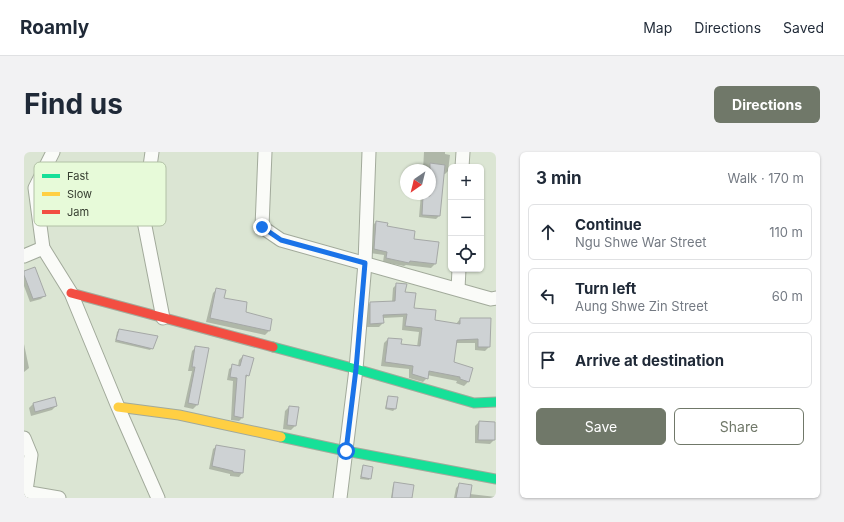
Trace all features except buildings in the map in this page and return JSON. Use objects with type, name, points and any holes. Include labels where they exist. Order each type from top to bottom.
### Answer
[{"type":"street","points":[[48,162],[53,152]]},
{"type":"street","points":[[151,162],[152,152]]},
{"type":"street","points":[[265,152],[262,227],[281,240],[492,299],[496,298]]},
{"type":"street","points":[[340,498],[356,369],[365,263],[369,152]]},
{"type":"street","points":[[462,164],[463,152]]},
{"type":"street","points":[[41,226],[44,248],[71,294],[158,498]]},
{"type":"street","points":[[145,226],[163,318]]},
{"type":"street","points":[[24,256],[44,248]]},
{"type":"street","points":[[458,289],[459,272]]},
{"type":"street","points":[[71,294],[356,369],[474,403],[496,402]]},
{"type":"street","points":[[118,407],[179,415],[346,451],[496,479]]},
{"type":"street","points":[[24,438],[31,455],[25,494],[59,498]]},
{"type":"traffic: fast","points":[[273,347],[474,403],[496,402]]},
{"type":"traffic: fast","points":[[281,437],[346,451],[496,479]]},
{"type":"traffic: slow","points":[[118,407],[179,415],[281,437]]},
{"type":"traffic: jam","points":[[71,293],[273,347]]},
{"type":"route","points":[[262,227],[281,240],[365,263],[356,369],[346,451]]}]
